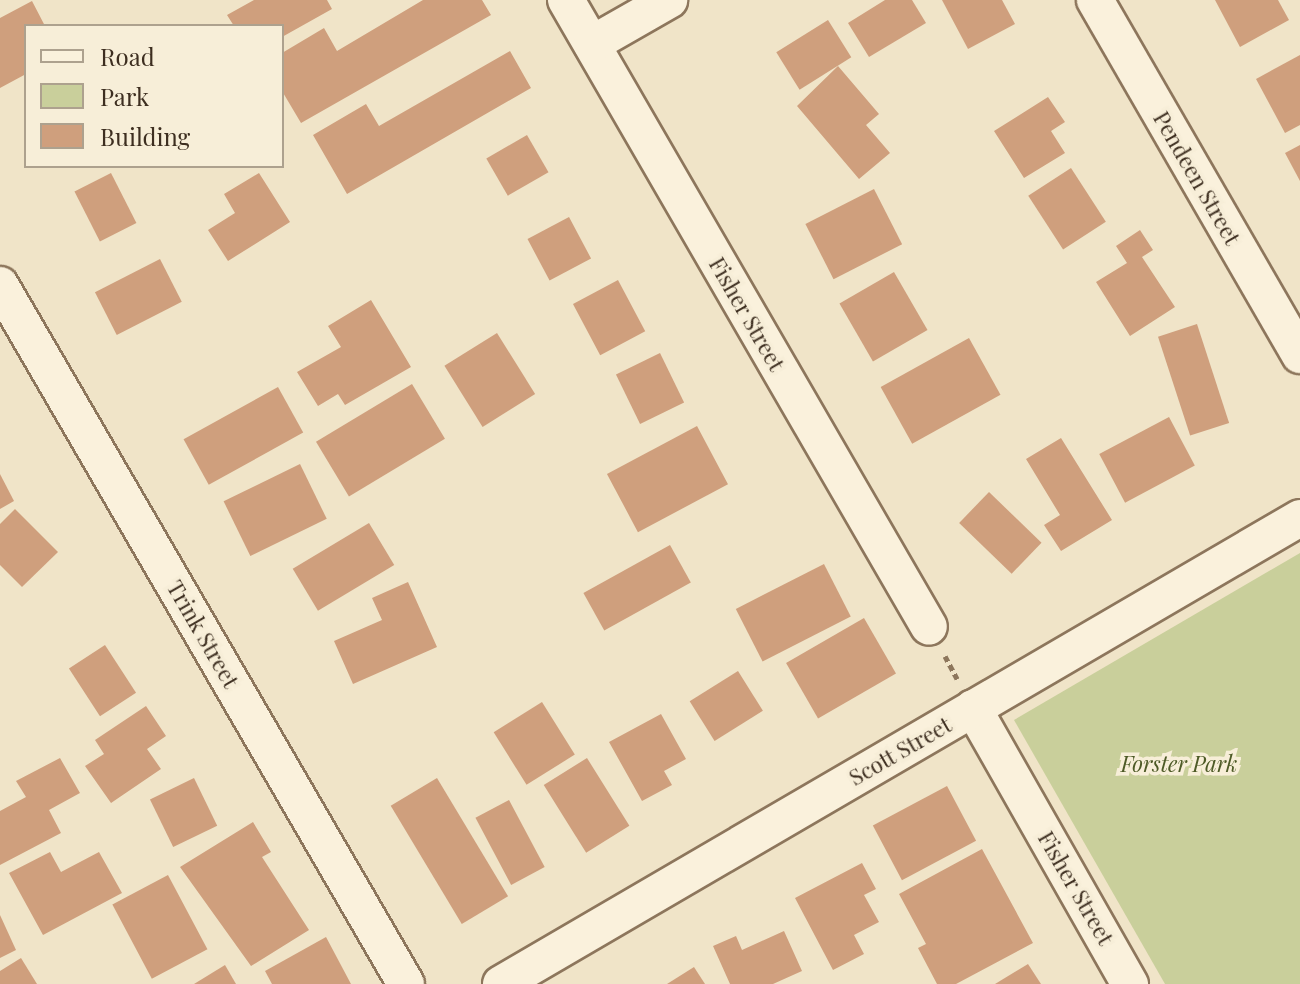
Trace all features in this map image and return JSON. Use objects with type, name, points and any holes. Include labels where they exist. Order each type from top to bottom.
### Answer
[{"type":"street","name":"Fisher Street","points":[[566,0],[929,627]]},
{"type":"street","points":[[592,44],[669,0]]},
{"type":"street","name":"Pendeen Street","points":[[1095,0],[1300,355]]},
{"type":"street","name":"Trink Street","points":[[0,285],[406,984]]},
{"type":"street","name":"Scott Street","points":[[501,984],[1300,518]]},
{"type":"street","name":"Fisher Street","points":[[973,708],[1130,984]]},
{"type":"path","points":[[929,627],[973,708]]},
{"type":"green space","name":"Forster Park","points":[[1300,553],[1300,984],[1165,984],[1014,720]]},
{"type":"building","points":[[254,0],[327,0],[332,9],[284,36],[284,24],[233,24],[227,15]]},
{"type":"building","points":[[423,0],[482,0],[491,15],[301,123],[284,94],[284,52],[324,28],[337,51]]},
{"type":"building","points":[[885,0],[912,0],[926,23],[869,57],[848,23]]},
{"type":"building","points":[[942,0],[1002,0],[1015,24],[968,49]]},
{"type":"building","points":[[1215,0],[1278,0],[1289,20],[1240,47]]},
{"type":"building","points":[[32,1],[44,24],[24,24],[24,75],[0,88],[0,18]]},
{"type":"building","points":[[828,20],[851,57],[800,90],[776,52]]},
{"type":"building","points":[[510,51],[531,88],[347,194],[313,135],[366,104],[379,126]]},
{"type":"building","points":[[1300,55],[1300,125],[1285,133],[1256,79]]},
{"type":"building","points":[[838,66],[879,114],[866,125],[890,153],[859,179],[797,106]]},
{"type":"building","points":[[1048,97],[1065,122],[1051,131],[1065,153],[1024,178],[994,131]]},
{"type":"building","points":[[527,135],[548,172],[508,196],[486,159]]},
{"type":"building","points":[[1300,145],[1300,181],[1285,153]]},
{"type":"building","points":[[1071,168],[1106,222],[1063,249],[1028,196]]},
{"type":"building","points":[[111,173],[136,223],[100,242],[74,192]]},
{"type":"building","points":[[259,173],[290,222],[228,261],[208,230],[235,213],[224,194]]},
{"type":"building","points":[[874,189],[902,244],[834,279],[805,224]]},
{"type":"building","points":[[569,217],[591,258],[550,281],[528,239]]},
{"type":"building","points":[[1140,230],[1153,250],[1142,257],[1175,307],[1130,336],[1096,282],[1127,263],[1116,246]]},
{"type":"building","points":[[160,259],[182,302],[117,335],[95,292]]},
{"type":"building","points":[[894,272],[928,330],[873,362],[839,304]]},
{"type":"building","points":[[618,280],[645,331],[600,355],[573,304]]},
{"type":"building","points":[[371,300],[411,367],[345,405],[338,394],[318,406],[297,372],[341,347],[328,326]]},
{"type":"building","points":[[1197,324],[1229,423],[1190,436],[1158,337]]},
{"type":"building","points":[[497,333],[535,394],[483,427],[444,366]]},
{"type":"building","points":[[969,338],[1001,395],[912,444],[881,387]]},
{"type":"building","points":[[660,353],[684,402],[640,424],[616,374]]},
{"type":"building","points":[[412,384],[445,439],[349,497],[316,442]]},
{"type":"building","points":[[278,387],[303,432],[209,485],[184,439]]},
{"type":"building","points":[[1169,417],[1195,466],[1125,503],[1099,454]]},
{"type":"building","points":[[697,426],[728,484],[638,532],[607,474]]},
{"type":"building","points":[[1061,438],[1112,520],[1061,551],[1044,525],[1060,515],[1026,459]]},
{"type":"building","points":[[300,464],[327,519],[250,556],[224,501]]},
{"type":"building","points":[[0,474],[14,501],[0,509]]},
{"type":"building","points":[[989,492],[1042,543],[1012,574],[959,523]]},
{"type":"building","points":[[15,509],[58,552],[22,587],[0,565],[0,524]]},
{"type":"building","points":[[369,523],[394,565],[318,611],[293,569]]},
{"type":"building","points":[[670,545],[691,583],[604,631],[583,593]]},
{"type":"building","points":[[824,564],[851,617],[763,662],[736,609]]},
{"type":"building","points":[[408,582],[437,647],[353,684],[334,641],[382,620],[372,598]]},
{"type":"building","points":[[864,618],[896,673],[818,718],[786,663]]},
{"type":"building","points":[[105,645],[136,693],[100,716],[69,668]]},
{"type":"building","points":[[738,671],[763,711],[715,741],[690,701]]},
{"type":"building","points":[[542,702],[575,755],[527,785],[494,732]]},
{"type":"building","points":[[146,706],[166,736],[147,749],[161,769],[111,803],[85,766],[104,754],[95,740]]},
{"type":"building","points":[[661,714],[686,759],[664,771],[672,785],[642,801],[609,742]]},
{"type":"building","points":[[60,758],[80,793],[49,810],[61,833],[0,865],[0,811],[26,797],[16,781]]},
{"type":"building","points":[[587,758],[629,826],[586,853],[544,785]]},
{"type":"building","points":[[194,778],[217,826],[173,847],[150,799]]},
{"type":"building","points":[[437,778],[508,896],[462,924],[391,806]]},
{"type":"building","points":[[947,786],[976,841],[902,880],[873,825]]},
{"type":"building","points":[[509,800],[545,867],[511,885],[475,818]]},
{"type":"building","points":[[253,822],[271,852],[262,857],[309,930],[251,966],[180,867]]},
{"type":"building","points":[[982,849],[1033,943],[956,984],[937,984],[918,948],[926,944],[899,894]]},
{"type":"building","points":[[50,852],[61,872],[99,852],[122,893],[43,935],[9,873]]},
{"type":"building","points":[[862,863],[876,889],[864,895],[879,922],[854,935],[864,954],[833,970],[795,898]]},
{"type":"building","points":[[168,875],[207,949],[152,979],[112,905]]},
{"type":"building","points":[[0,915],[16,950],[0,958]]},
{"type":"building","points":[[784,931],[802,971],[773,984],[730,984],[713,946],[736,936],[742,950]]},
{"type":"building","points":[[326,937],[351,984],[272,984],[265,971]]},
{"type":"building","points":[[21,958],[37,984],[0,984],[0,971]]},
{"type":"building","points":[[1028,964],[1041,984],[995,984]]},
{"type":"building","points":[[225,965],[236,984],[194,984]]},
{"type":"building","points":[[694,967],[705,984],[667,984]]}]
